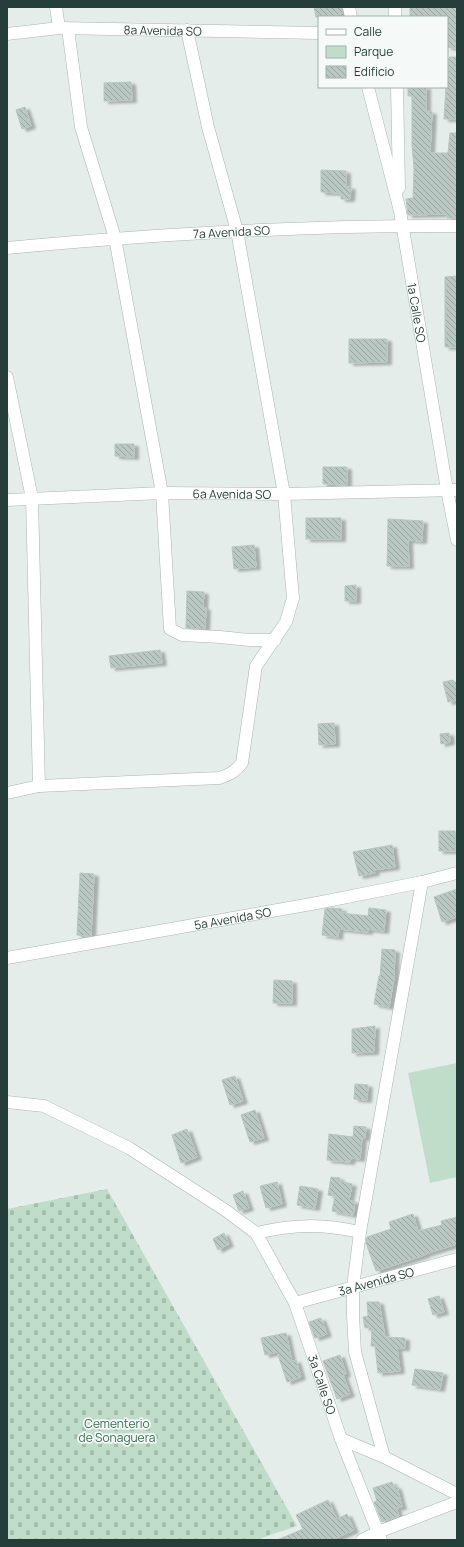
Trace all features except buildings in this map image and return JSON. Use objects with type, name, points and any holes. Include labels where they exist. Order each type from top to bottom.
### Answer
[{"type":"street","points":[[56,7],[64,29],[81,127],[115,238],[162,493],[170,629],[188,635],[220,636],[249,640],[275,640]]},
{"type":"street","name":"8a Avenida SO","points":[[7,34],[64,29],[318,33]]},
{"type":"street","points":[[7,793],[39,786],[219,778],[229,775],[242,763],[256,666],[286,622],[293,598],[284,494],[237,231],[208,127],[186,30]]},
{"type":"street","name":"1a Calle SO","points":[[368,88],[400,211],[452,490],[457,540]]},
{"type":"street","points":[[396,88],[400,211]]},
{"type":"street","name":"7a Avenida SO","points":[[7,248],[115,238],[237,231],[402,226],[457,226]]},
{"type":"street","points":[[7,377],[32,498],[39,786]]},
{"type":"street","name":"6a Avenida SO","points":[[7,500],[162,493],[284,494],[452,490]]},
{"type":"street","name":"5a Avenida SO","points":[[7,958],[316,903],[422,882],[457,873]]},
{"type":"street","points":[[384,1457],[355,1352],[353,1287],[360,1232],[422,882]]},
{"type":"street","points":[[7,1102],[44,1106],[129,1148],[226,1210],[256,1233],[282,1227],[308,1225],[335,1227],[360,1232]]},
{"type":"street","name":"3a Calle SO","points":[[256,1233],[295,1303],[341,1439],[379,1536]]},
{"type":"street","name":"3a Avenida SO","points":[[295,1303],[457,1259]]},
{"type":"street","points":[[341,1439],[384,1457],[457,1494]]},
{"type":"street","points":[[362,1540],[379,1536],[457,1502]]},
{"type":"green space","points":[[457,1063],[457,1177],[430,1183],[408,1073]]},
{"type":"green space","name":"Cementerio de Sonaguera","points":[[107,1189],[297,1526],[256,1540],[7,1540],[7,1209]]}]
